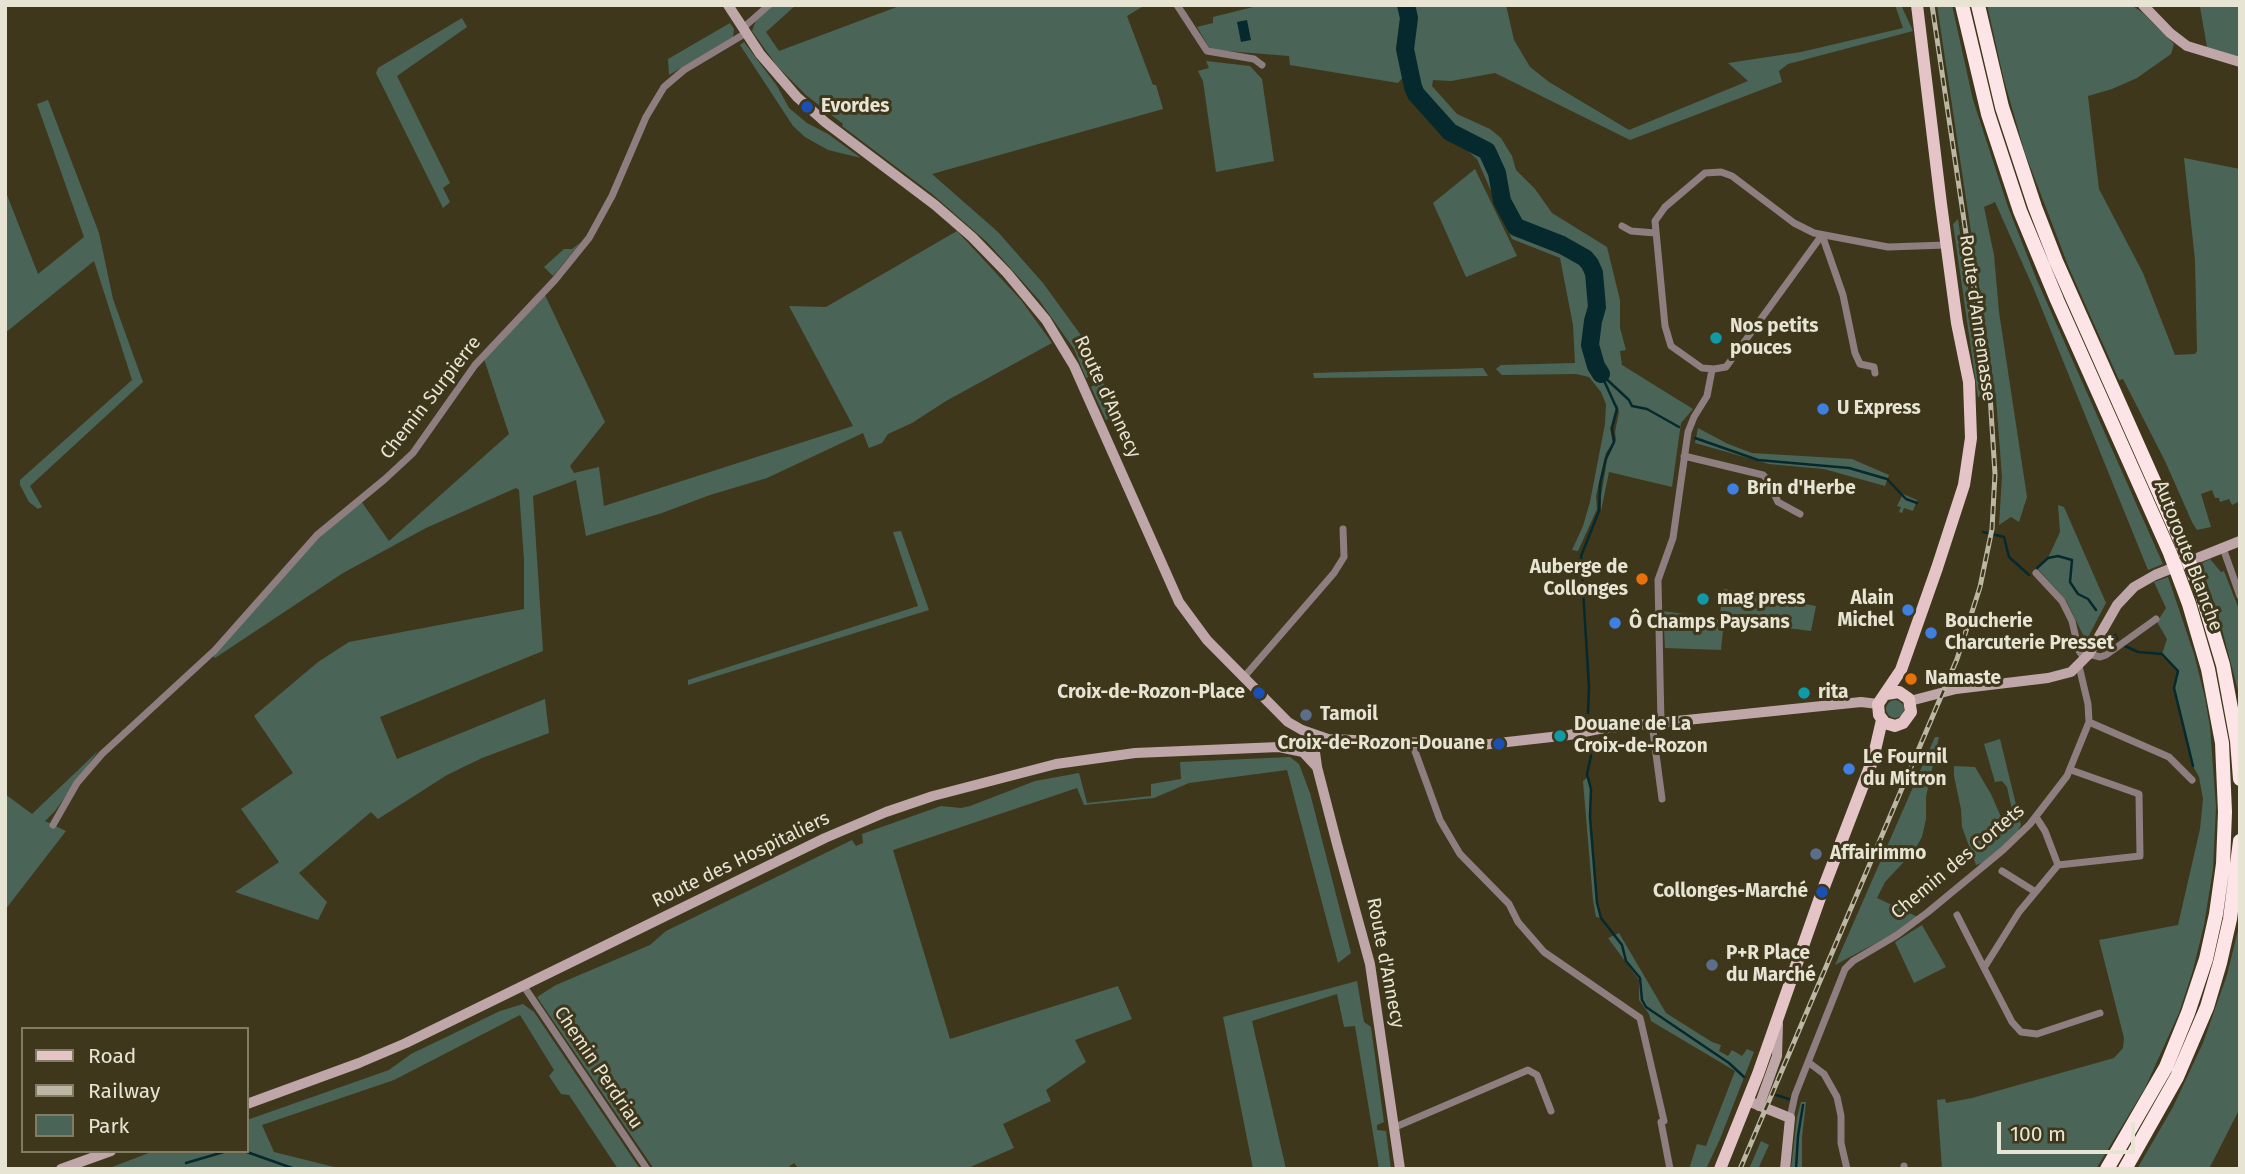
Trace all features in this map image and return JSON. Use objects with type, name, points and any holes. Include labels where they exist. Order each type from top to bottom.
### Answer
[{"type":"highway","name":"Autoroute Blanche","points":[[1962,5],[1988,114],[2020,211],[2052,290],[2170,553],[2189,604],[2208,669],[2222,743],[2225,812],[2223,864],[2206,959],[2189,1013],[2166,1067],[2108,1169]]},
{"type":"highway","name":"Autoroute Blanche","points":[[1978,5],[2002,107],[2035,207],[2061,273],[2162,497],[2202,596],[2223,665],[2240,779]]},
{"type":"highway","points":[[2125,1169],[2177,1077],[2207,1007],[2225,942],[2235,891],[2240,841]]},
{"type":"main road","name":"Route d'Annemasse","points":[[1882,699],[1901,670],[1955,516],[1970,450],[1969,382],[1946,245],[1917,5]]},
{"type":"main road","name":"Route d'Annemasse","points":[[1901,670],[1906,697]]},
{"type":"main road","points":[[1873,759],[1897,726],[1910,717],[1912,710],[1906,697],[1882,699],[1878,712],[1882,720],[1897,726]]},
{"type":"main road","points":[[1720,1169],[1753,1104],[1758,1074],[1818,902],[1873,759],[1882,720]]},
{"type":"street","name":"Route d'Annecy","points":[[728,5],[781,80],[797,97],[972,237],[1007,273],[1046,320],[1074,366],[1179,602],[1202,634],[1304,741],[1317,767],[1370,964],[1400,1169]]},
{"type":"street","name":"Chemin Surpierre","points":[[53,825],[77,783],[102,754],[139,717],[215,650],[317,535],[412,453],[469,371],[555,280],[589,238],[612,196],[646,117],[664,87],[684,70],[745,30],[769,5]]},
{"type":"street","points":[[1177,5],[1207,51],[1254,59],[1262,65]]},
{"type":"street","points":[[2143,5],[2187,46],[2240,62]]},
{"type":"street","points":[[1822,235],[1730,363],[1723,368],[1712,370],[1695,364],[1675,350],[1668,341],[1655,221],[1661,211],[1703,174],[1717,172],[1732,176],[1804,229],[1822,235],[1888,247],[1946,245]]},
{"type":"street","points":[[1622,226],[1631,231],[1655,233]]},
{"type":"street","points":[[1822,235],[1843,295],[1855,353],[1860,364],[1874,367],[1875,373]]},
{"type":"street","points":[[1662,799],[1657,724],[1658,580],[1673,538],[1690,426],[1709,392],[1712,370]]},
{"type":"street","points":[[1684,456],[1763,475],[1778,502],[1800,514]]},
{"type":"street","points":[[1244,677],[1334,573],[1344,557],[1343,529]]},
{"type":"street","points":[[1906,697],[2067,674],[2084,660],[2121,600],[2134,587],[2155,575],[2240,541]]},
{"type":"street","points":[[2223,548],[2240,596]]},
{"type":"street","name":"Chemin des Cortets","points":[[1790,1118],[1795,1095],[1845,969],[1928,912],[2003,850],[2036,817],[2071,770],[2089,722],[2084,660],[2079,651],[2072,621],[2062,601],[2035,573]]},
{"type":"street","points":[[2084,660],[2106,655],[2156,619]]},
{"type":"street","points":[[1670,1169],[1661,1122],[1664,1121],[1640,1018],[1544,952],[1518,922],[1508,904],[1460,854],[1440,820],[1412,743],[1481,745],[1599,729],[1882,699]]},
{"type":"street","points":[[2089,722],[2169,757],[2192,780]]},
{"type":"street","name":"Route des Hospitaliers","points":[[248,1104],[359,1063],[825,838],[886,812],[933,796],[1016,773],[1087,758],[1135,753],[1279,747],[1328,739],[1412,743]]},
{"type":"street","points":[[1984,968],[2034,891],[2059,865],[2140,856],[2139,794],[2071,770]]},
{"type":"street","points":[[2036,817],[2059,865]]},
{"type":"street","points":[[2002,871],[2034,891]]},
{"type":"street","points":[[1957,915],[2012,1022],[2021,1032],[2037,1034],[2100,1013]]},
{"type":"street","name":"Chemin Perdriau","points":[[523,985],[647,1169]]},
{"type":"street","points":[[1778,1019],[1777,1056],[1753,1104],[1790,1118],[1785,1169]]},
{"type":"street","points":[[1808,1062],[1824,1074],[1837,1097],[1847,1169]]},
{"type":"street","points":[[1393,1128],[1528,1070],[1537,1075],[1551,1111]]},
{"type":"street","points":[[61,1169],[105,1153]]},
{"type":"green space","points":[[773,5],[796,5],[766,32],[779,51],[902,5],[1145,5],[1127,16],[1153,85],[1156,85],[1163,109],[932,174],[998,232],[1043,283],[1083,338],[1118,415],[1106,420],[1091,387],[1094,385],[1090,376],[1086,378],[1074,349],[1039,300],[987,242],[932,194],[842,126],[843,124],[806,95],[777,66],[752,31],[756,20]]},
{"type":"green space","points":[[1261,5],[1506,5],[1514,40],[1530,67],[1549,82],[1629,130],[1748,81],[1728,63],[1801,52],[1903,28],[1895,5],[1901,5],[1913,31],[1788,64],[1779,71],[1782,82],[1630,140],[1495,73],[1451,81],[1433,80],[1432,86],[1457,114],[1490,129],[1501,138],[1512,156],[1516,170],[1535,189],[1552,213],[1607,247],[1620,300],[1620,328],[1626,350],[1620,351],[1622,365],[1693,409],[1681,423],[1672,487],[1609,472],[1601,511],[1607,460],[1616,440],[1619,412],[1617,404],[1610,429],[1613,442],[1606,453],[1596,496],[1597,509],[1578,551],[1572,550],[1590,502],[1605,424],[1606,404],[1601,392],[1589,377],[1576,374],[1502,375],[1496,369],[1501,365],[1575,363],[1573,325],[1560,258],[1512,239],[1477,159],[1416,105],[1404,76],[1398,83],[1290,65],[1289,56],[1214,50],[1210,49],[1197,27],[1213,23],[1213,17]]},
{"type":"green space","points":[[1937,5],[1952,5],[1973,100],[2008,207],[2036,278],[2163,564],[2148,570],[2033,287],[1995,202],[1984,207],[1994,255],[1999,312],[2027,497],[2019,522],[2011,517],[1999,525],[2002,477],[1996,399]]},
{"type":"green space","points":[[1987,5],[2131,5],[2142,12],[2174,44],[2171,54],[2137,78],[2088,96],[2099,189],[2143,273],[2175,355],[2195,354],[2197,351],[2195,260],[2184,158],[2240,169],[2240,501],[2232,505],[2229,499],[2220,502],[2212,490],[2201,494],[2211,527],[2197,530],[2192,522],[2165,461],[2123,379],[2119,380],[2069,268],[2025,153],[2004,80]]},
{"type":"green space","points":[[2240,5],[2240,57],[2207,47],[2200,7]]},
{"type":"green space","points":[[462,18],[467,27],[397,76],[450,183],[443,188],[450,202],[443,208],[376,73],[378,68]]},
{"type":"green space","points":[[730,23],[734,29],[733,37],[669,75],[668,59]]},
{"type":"green space","points":[[744,42],[777,86],[789,108],[861,158],[828,150],[805,137],[793,126],[740,45]]},
{"type":"green space","points":[[1206,61],[1250,66],[1262,79],[1274,161],[1216,172],[1203,81],[1198,71],[1209,68]]},
{"type":"green space","points":[[48,100],[99,233],[113,299],[143,382],[30,486],[42,507],[38,509],[29,502],[20,480],[132,380],[94,261],[5,333],[5,190],[38,274],[84,237],[37,104]]},
{"type":"green space","points":[[1475,169],[1517,256],[1466,277],[1433,203]]},
{"type":"green space","points":[[1958,219],[1984,396],[1978,397],[1953,224]]},
{"type":"green space","points":[[957,231],[1021,300],[1052,343],[888,434],[882,443],[869,448],[863,433],[767,478],[586,536],[576,480],[533,496],[543,651],[380,717],[397,759],[545,699],[549,733],[482,758],[447,775],[378,819],[371,812],[299,873],[327,902],[318,920],[235,892],[279,862],[241,809],[293,773],[254,716],[318,662],[349,642],[524,609],[519,490],[516,488],[426,528],[343,573],[215,658],[213,656],[321,534],[361,501],[389,541],[509,434],[484,359],[545,295],[605,422],[570,466],[574,473],[599,467],[604,506],[853,426],[789,306],[826,307]]},
{"type":"green space","points":[[581,242],[553,276],[544,267],[564,249],[572,249]]},
{"type":"green space","points":[[1483,368],[1488,376],[1314,378],[1313,373]]},
{"type":"green space","points":[[1698,428],[1752,453],[1852,459],[1889,475],[1885,486],[1824,469],[1769,464],[1695,443]]},
{"type":"green space","points":[[1903,494],[1917,500],[1913,511],[1904,508],[1902,513],[1899,512],[1901,507],[1897,506]]},
{"type":"green space","points":[[2058,505],[2064,507],[2106,603],[2086,641],[2066,600],[2037,568],[2048,558],[2060,532]]},
{"type":"green space","points":[[901,531],[929,610],[688,685],[688,680],[918,606],[893,532]]},
{"type":"green space","points":[[2210,559],[2221,572],[2224,571],[2240,612],[2240,698],[2218,614],[2200,564]]},
{"type":"green space","points":[[2168,577],[2194,654],[2205,698],[2216,807],[2213,869],[2204,925],[2179,1013],[2145,1088],[2096,1169],[1942,1169],[1937,1100],[1945,1099],[1946,1103],[1972,1098],[2114,1058],[2123,1048],[2124,1038],[2099,940],[2178,925],[2200,829],[2203,799],[2174,688],[2178,671],[2162,654],[2167,639],[2157,622],[2166,608],[2154,582]]},
{"type":"green space","points":[[1724,589],[1816,606],[1811,631],[1724,620],[1721,650],[1665,648],[1663,611],[1719,619]]},
{"type":"green space","points":[[1891,700],[1899,700],[1904,709],[1902,716],[1891,718],[1886,713],[1886,705]]},
{"type":"green space","points":[[1935,737],[1939,737],[1926,797],[1926,819],[1922,837],[1914,851],[1885,882],[1877,898],[1918,917],[1895,933],[1835,965]]},
{"type":"green space","points":[[2000,739],[2021,825],[2017,833],[1985,862],[1976,865],[1962,827],[1954,766],[1975,767],[2001,817],[2009,816],[2012,810],[2007,787],[2002,781],[1995,782],[1984,744]]},
{"type":"green space","points":[[98,751],[45,821],[66,831],[5,910],[5,794],[32,814]]},
{"type":"green space","points":[[1290,757],[1299,764],[1310,793],[1351,953],[1338,963],[1287,770],[1189,783],[1154,798],[1084,805],[1077,788],[893,850],[950,1039],[1118,986],[1132,1019],[1075,1040],[1086,1062],[1046,1090],[1051,1101],[1003,1124],[1014,1148],[966,1169],[799,1169],[794,1163],[786,1169],[654,1169],[537,997],[556,985],[650,945],[666,931],[852,840],[856,846],[863,843],[862,834],[941,806],[970,806],[1035,781],[1079,773],[1087,803],[1151,796],[1151,784],[1181,779],[1180,762]]},
{"type":"green space","points":[[1587,778],[1591,789],[1590,817],[1597,903],[1601,918],[1596,917],[1593,900],[1583,781]]},
{"type":"green space","points":[[2240,922],[2240,1108],[2209,1169],[2137,1169],[2173,1107],[2203,1043],[2227,975]]},
{"type":"green space","points":[[1922,925],[1946,967],[1914,983],[1895,942]]},
{"type":"green space","points":[[1619,933],[1666,1013],[1721,1045],[1719,1051],[1728,1056],[1732,1050],[1742,1056],[1747,1049],[1754,1052],[1706,1169],[1689,1169],[1697,1144],[1706,1146],[1735,1071],[1651,1021],[1639,1000],[1639,980],[1608,938]]},
{"type":"green space","points":[[1357,981],[1364,1022],[1371,1027],[1384,1122],[1377,1125],[1377,1130],[1386,1131],[1391,1169],[1379,1169],[1355,1026],[1344,1027],[1337,994],[1252,1021],[1286,1169],[1253,1169],[1223,1017]]},
{"type":"green space","points":[[523,1004],[534,1012],[640,1169],[618,1169],[569,1095],[561,1094],[549,1076],[554,1070],[520,1015],[394,1080],[262,1125],[274,1152],[342,1169],[107,1169],[149,1153],[248,1153],[248,1120],[389,1070],[411,1054],[500,1011]]},
{"type":"green space","points":[[1801,1102],[1806,1102],[1802,1169],[1791,1169],[1797,1117]]},
{"type":"green space","points":[[1761,1141],[1769,1145],[1758,1169],[1749,1169]]},
{"type":"water","points":[[1247,20],[1251,40],[1241,42],[1237,22]]},
{"type":"waterway","points":[[1406,5],[1409,18],[1405,49],[1416,94],[1450,132],[1487,151],[1497,173],[1502,201],[1516,227],[1562,245],[1585,258],[1590,264],[1594,273],[1597,307],[1590,345],[1601,374]]},
{"type":"waterway","points":[[1601,374],[1632,406],[1647,409],[1679,427]]},
{"type":"waterway","points":[[1588,713],[1589,688],[1581,556],[1599,511],[1600,484],[1606,458],[1614,442],[1612,428],[1617,409],[1601,374]]},
{"type":"waterway","points":[[1695,438],[1758,460],[1849,468],[1887,479],[1906,499],[1917,503]]},
{"type":"waterway","points":[[1983,532],[2004,537],[2009,557],[2029,575]]},
{"type":"waterway","points":[[2037,568],[2048,558],[2058,556],[2072,560],[2070,582],[2078,594],[2088,599],[2096,610]]},
{"type":"waterway","points":[[2115,635],[2117,639]]},
{"type":"waterway","points":[[2125,646],[2138,652],[2162,654],[2178,671],[2174,688],[2193,766]]},
{"type":"waterway","points":[[1590,739],[1591,756],[1587,774],[1591,789],[1590,817],[1597,903],[1601,918],[1622,945],[1626,961],[1640,978],[1642,1000],[1646,1007],[1729,1063],[1744,1077]]},
{"type":"waterway","points":[[1776,1095],[1789,1099]]},
{"type":"waterway","points":[[1796,1169],[1803,1105]]},
{"type":"waterway","points":[[248,1152],[295,1169]]},
{"type":"waterway","points":[[186,1163],[220,1153]]},
{"type":"railway","points":[[1740,1169],[1957,659],[1980,587],[1992,529],[1995,474],[1990,395],[1932,5]]},
{"type":"place","name":"Evordes","points":[[807,107]]},
{"type":"place","name":"Nos petits pouces","points":[[1716,338]]},
{"type":"place","name":"U Express","points":[[1823,409]]},
{"type":"place","name":"Brin d'Herbe","points":[[1733,489]]},
{"type":"place","name":"Auberge de Collonges","points":[[1642,579]]},
{"type":"place","name":"mag press","points":[[1703,599]]},
{"type":"place","name":"Alain Michel","points":[[1908,610]]},
{"type":"place","name":"Ô Champs Paysans","points":[[1615,623]]},
{"type":"place","name":"Boucherie Charcuterie Presset","points":[[1931,633]]},
{"type":"place","name":"Namaste","points":[[1911,679]]},
{"type":"place","name":"Croix-de-Rozon-Place","points":[[1259,693]]},
{"type":"place","name":"rita","points":[[1804,693]]},
{"type":"place","name":"Tamoil","points":[[1306,715]]},
{"type":"place","name":"Douane de La Croix-de-Rozon","points":[[1560,736]]},
{"type":"place","name":"Croix-de-Rozon-Douane","points":[[1499,744]]},
{"type":"place","name":"Le Fournil du Mitron","points":[[1849,769]]},
{"type":"place","name":"Affairimmo","points":[[1816,854]]},
{"type":"place","name":"Collonges-Marché","points":[[1822,892]]},
{"type":"place","name":"P+R Place du Marché","points":[[1712,965]]}]
